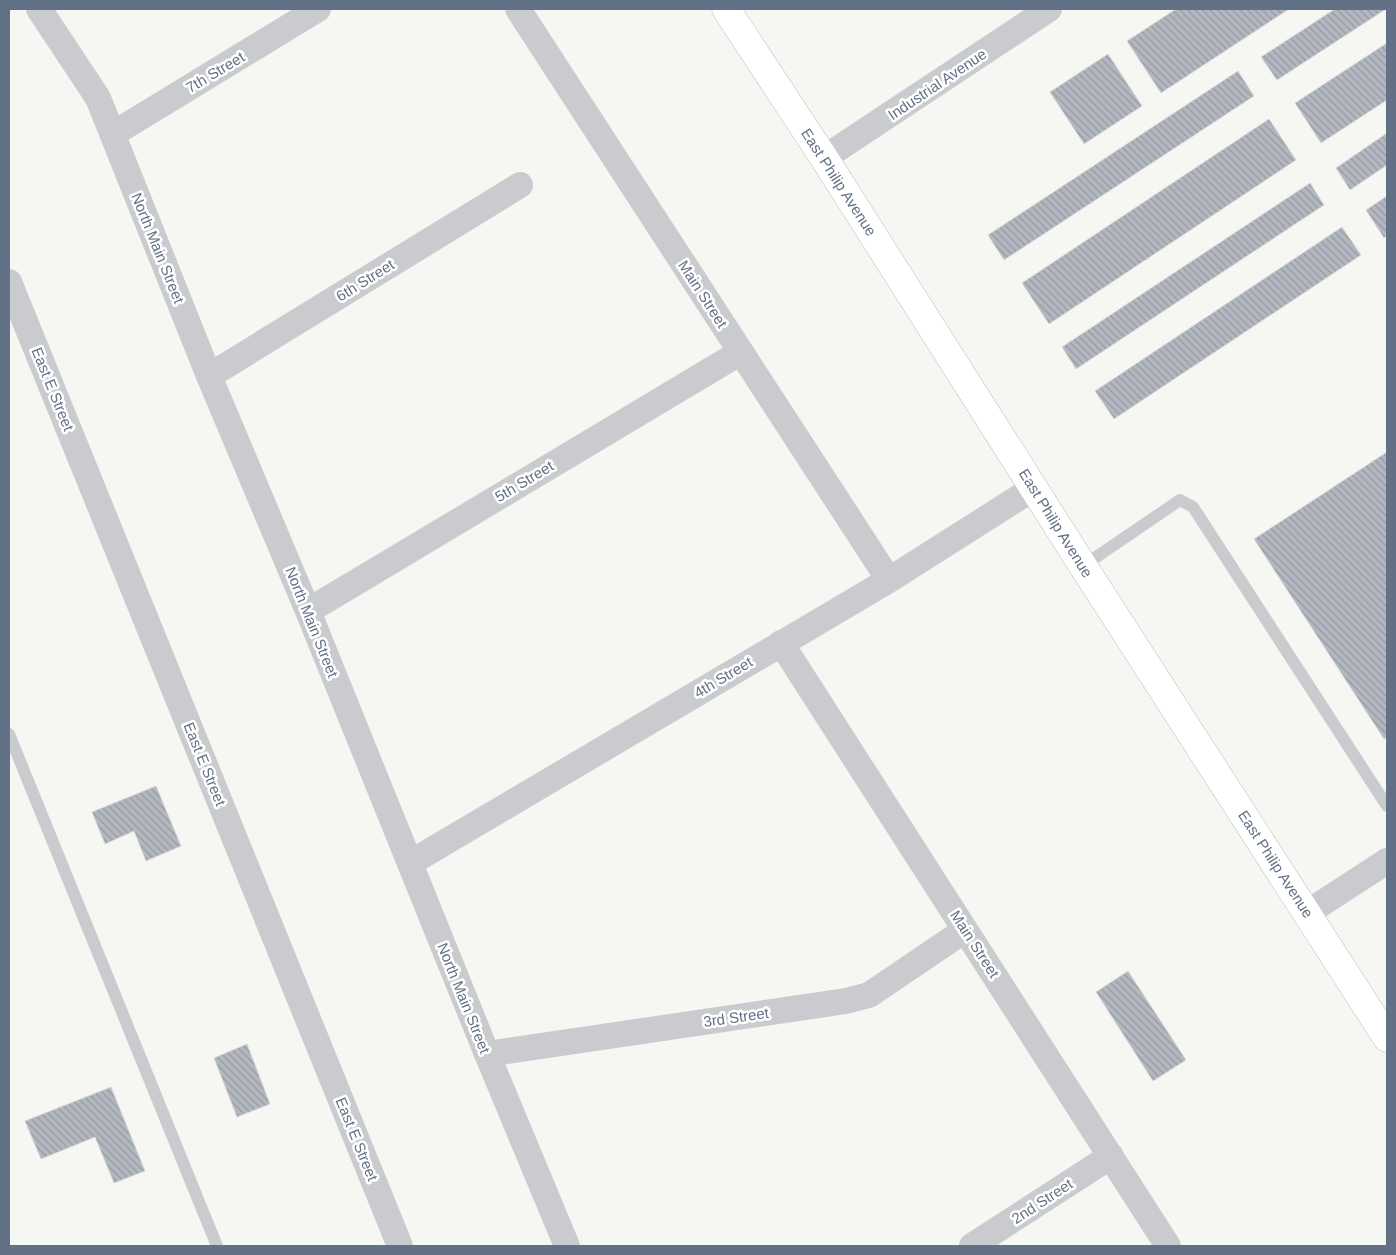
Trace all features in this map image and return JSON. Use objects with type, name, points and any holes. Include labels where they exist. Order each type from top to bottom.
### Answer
[{"type":"main road","name":"East Philip Avenue","points":[[726,9],[824,158],[1083,566],[1387,1038]]},
{"type":"street","name":"North Main Street","points":[[39,9],[98,98],[209,376],[308,611],[487,1054],[567,1246]]},
{"type":"street","name":"7th Street","points":[[113,134],[318,9]]},
{"type":"street","name":"Main Street","points":[[518,9],[889,580]]},
{"type":"street","name":"Industrial Avenue","points":[[824,158],[1049,9]]},
{"type":"street","name":"6th Street","points":[[209,376],[520,185]]},
{"type":"street","name":"East E Street","points":[[9,282],[400,1246]]},
{"type":"street","name":"5th Street","points":[[308,611],[741,352]]},
{"type":"street","name":"4th Street","points":[[410,863],[889,580],[1034,488]]},
{"type":"street","name":"Main Street","points":[[781,643],[1168,1246]]},
{"type":"street","points":[[1307,913],[1387,861]]},
{"type":"street","name":"3rd Street","points":[[487,1054],[846,1001],[869,995],[965,930]]},
{"type":"street","name":"2nd Street","points":[[972,1246],[1111,1156]]},
{"type":"lane","points":[[1083,566],[1180,500],[1193,508],[1387,806]]},
{"type":"lane","points":[[9,734],[217,1246]]},
{"type":"building","points":[[1176,9],[1289,9],[1161,93],[1127,41]]},
{"type":"building","points":[[1335,9],[1386,9],[1277,80],[1261,57]]},
{"type":"building","points":[[1387,43],[1387,100],[1321,143],[1295,103]]},
{"type":"building","points":[[1108,54],[1142,106],[1084,144],[1050,92]]},
{"type":"building","points":[[1238,71],[1254,96],[1004,260],[988,235]]},
{"type":"building","points":[[1269,119],[1296,160],[1049,324],[1022,283]]},
{"type":"building","points":[[1387,133],[1387,165],[1350,190],[1336,168]]},
{"type":"building","points":[[1310,183],[1324,205],[1076,369],[1062,347]]},
{"type":"building","points":[[1387,196],[1387,235],[1384,238],[1366,210]]},
{"type":"building","points":[[1342,227],[1361,255],[1114,419],[1095,391]]},
{"type":"building","points":[[1387,452],[1387,737],[1384,739],[1254,539]]},
{"type":"building","points":[[156,786],[181,846],[146,861],[134,831],[105,844],[92,812]]},
{"type":"building","points":[[1128,971],[1186,1060],[1153,1081],[1096,992]]},
{"type":"building","points":[[247,1044],[270,1104],[237,1117],[214,1058]]},
{"type":"building","points":[[111,1087],[145,1171],[114,1183],[95,1137],[41,1159],[25,1121]]}]
